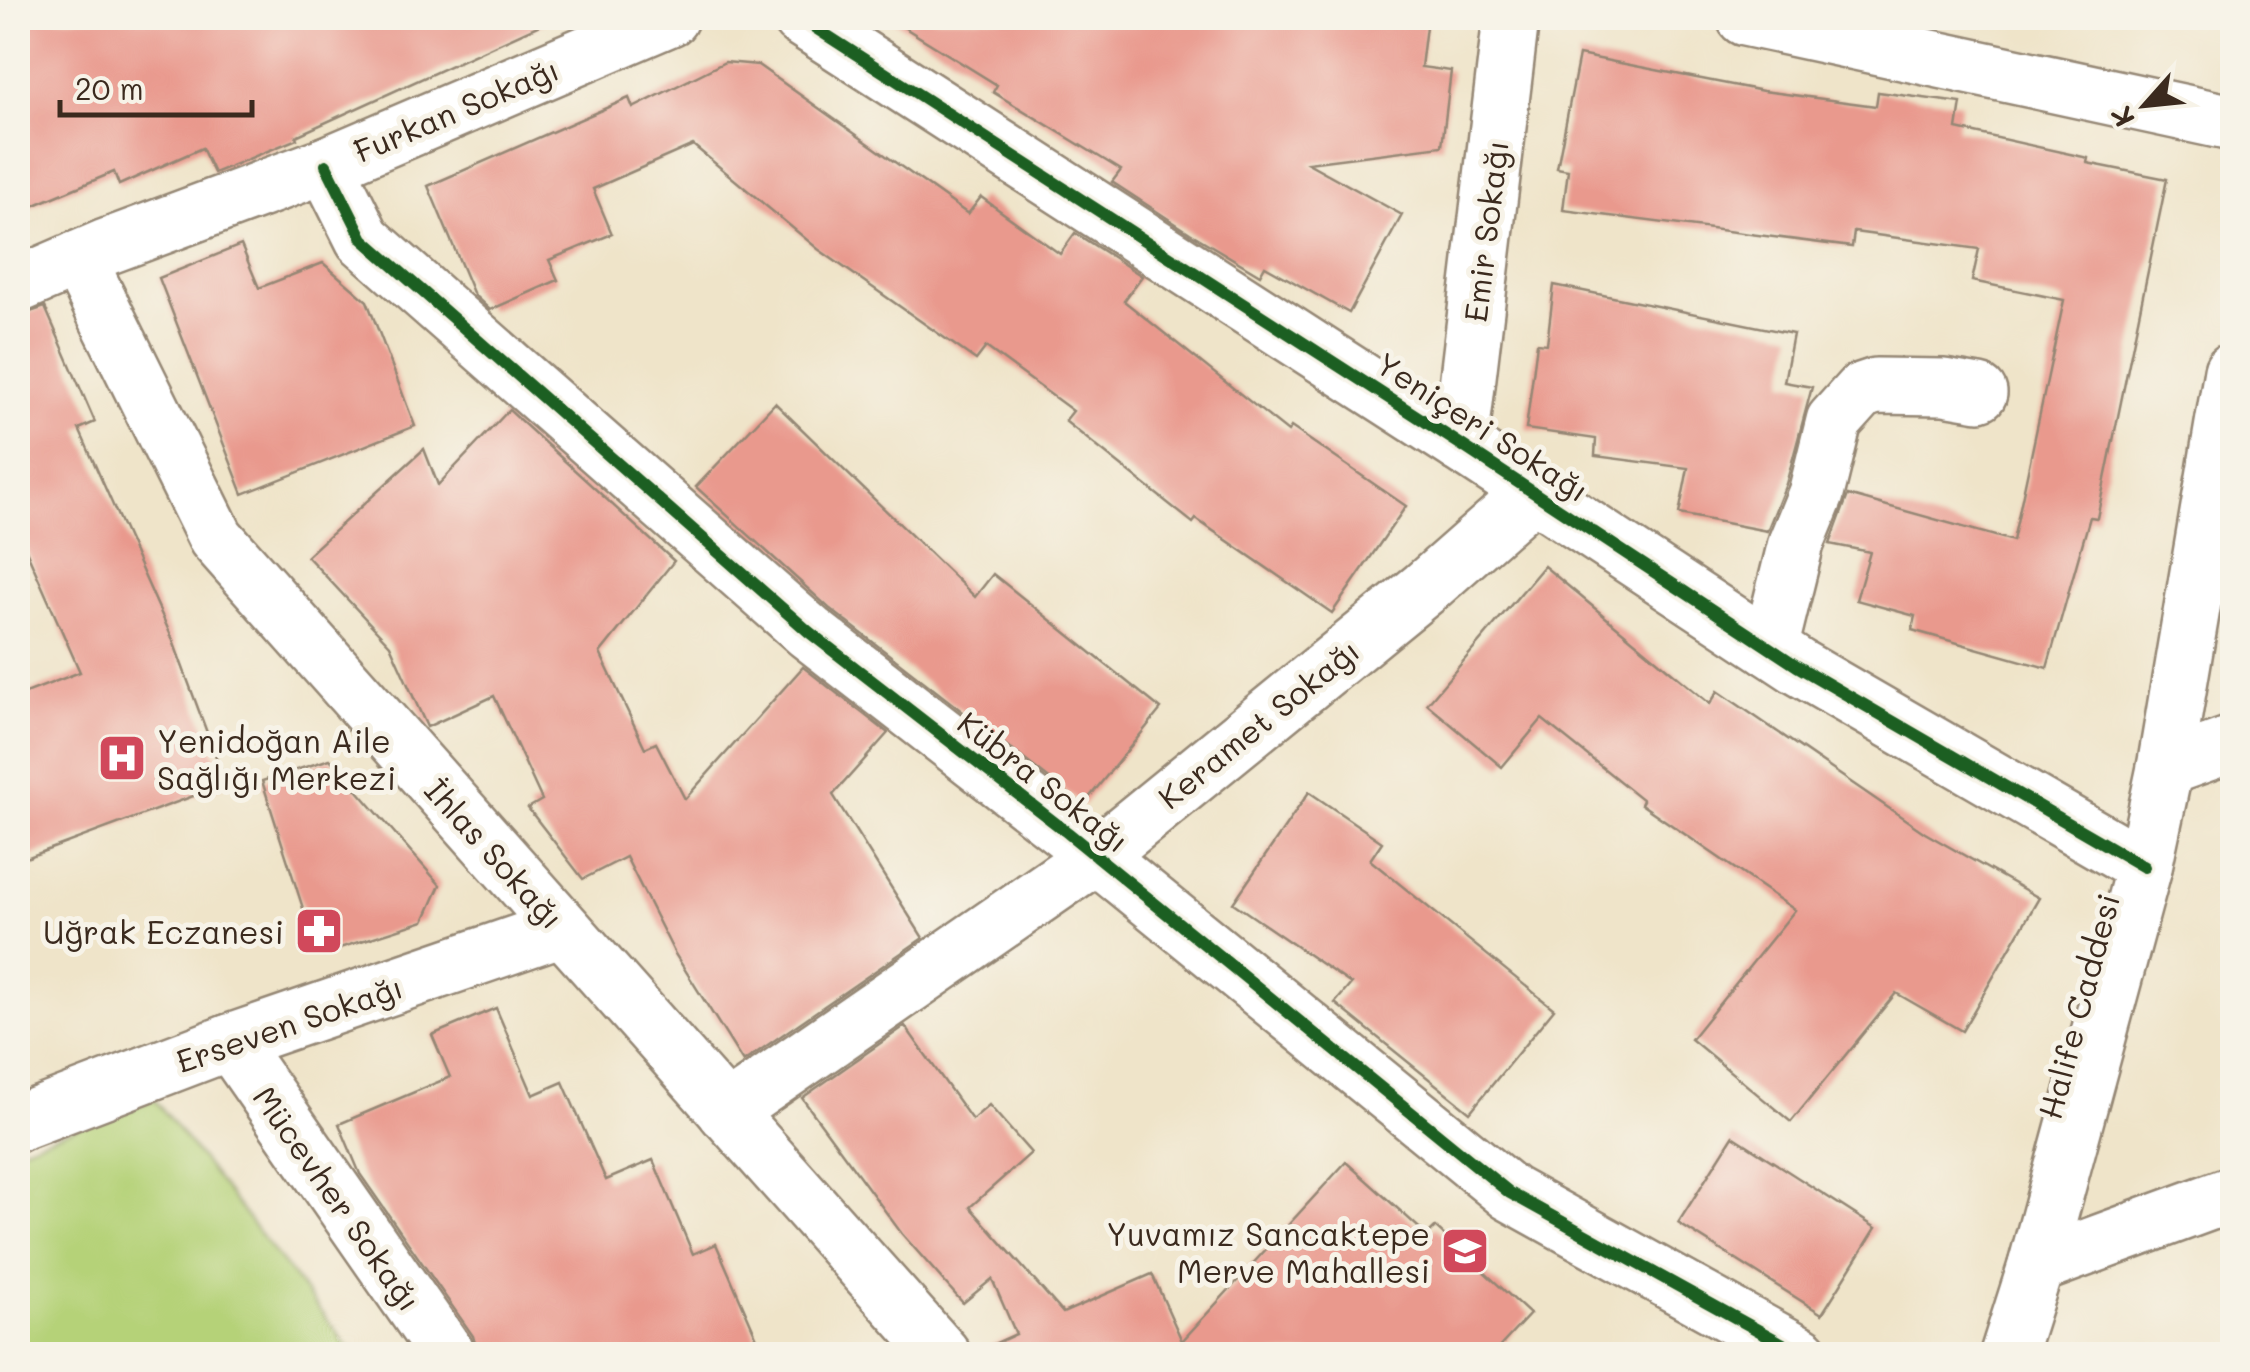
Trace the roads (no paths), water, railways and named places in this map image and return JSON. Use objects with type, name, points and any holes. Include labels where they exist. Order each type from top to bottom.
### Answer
[{"type":"street","name":"Furkan Sokağı","points":[[18,285],[326,165],[670,18]]},
{"type":"street","name":"Yeniçeri Sokağı","points":[[800,18],[1770,648],[2144,867]]},
{"type":"street","name":"Emir Sokağı","points":[[1460,444],[1510,18]]},
{"type":"street","points":[[1746,18],[2232,123]]},
{"type":"street","name":"Kübra Sokağı","points":[[326,165],[363,239],[810,632],[1096,856],[1510,1193],[1801,1354]]},
{"type":"street","name":"İhlas Sokağı","points":[[78,259],[216,538],[942,1354]]},
{"type":"street","name":"Halife Caddesi","points":[[2008,1354],[2036,1266],[2144,867],[2165,768],[2232,372]]},
{"type":"street","points":[[1770,648],[1796,542],[1816,494],[1834,421],[1861,392],[1876,386],[1944,386],[1979,393]]},
{"type":"street","name":"Keramet Sokağı","points":[[726,1112],[1096,856],[1424,588],[1534,492]]},
{"type":"street","points":[[2165,768],[2232,744]]},
{"type":"street","name":"Erseven Sokağı","points":[[18,1123],[230,1042],[562,928]]},
{"type":"street","name":"Mücevher Sokağı","points":[[230,1042],[447,1354]]},
{"type":"street","points":[[2036,1266],[2232,1194]]},
{"type":"place","name":"Yenidoğan Aile Sağlığı Merkezi","points":[[122,758]]},
{"type":"place","name":"Uğrak Eczanesi","points":[[319,931]]},
{"type":"place","name":"Yuvamız Sancaktepe Merve Mahallesi","points":[[1465,1251]]}]
